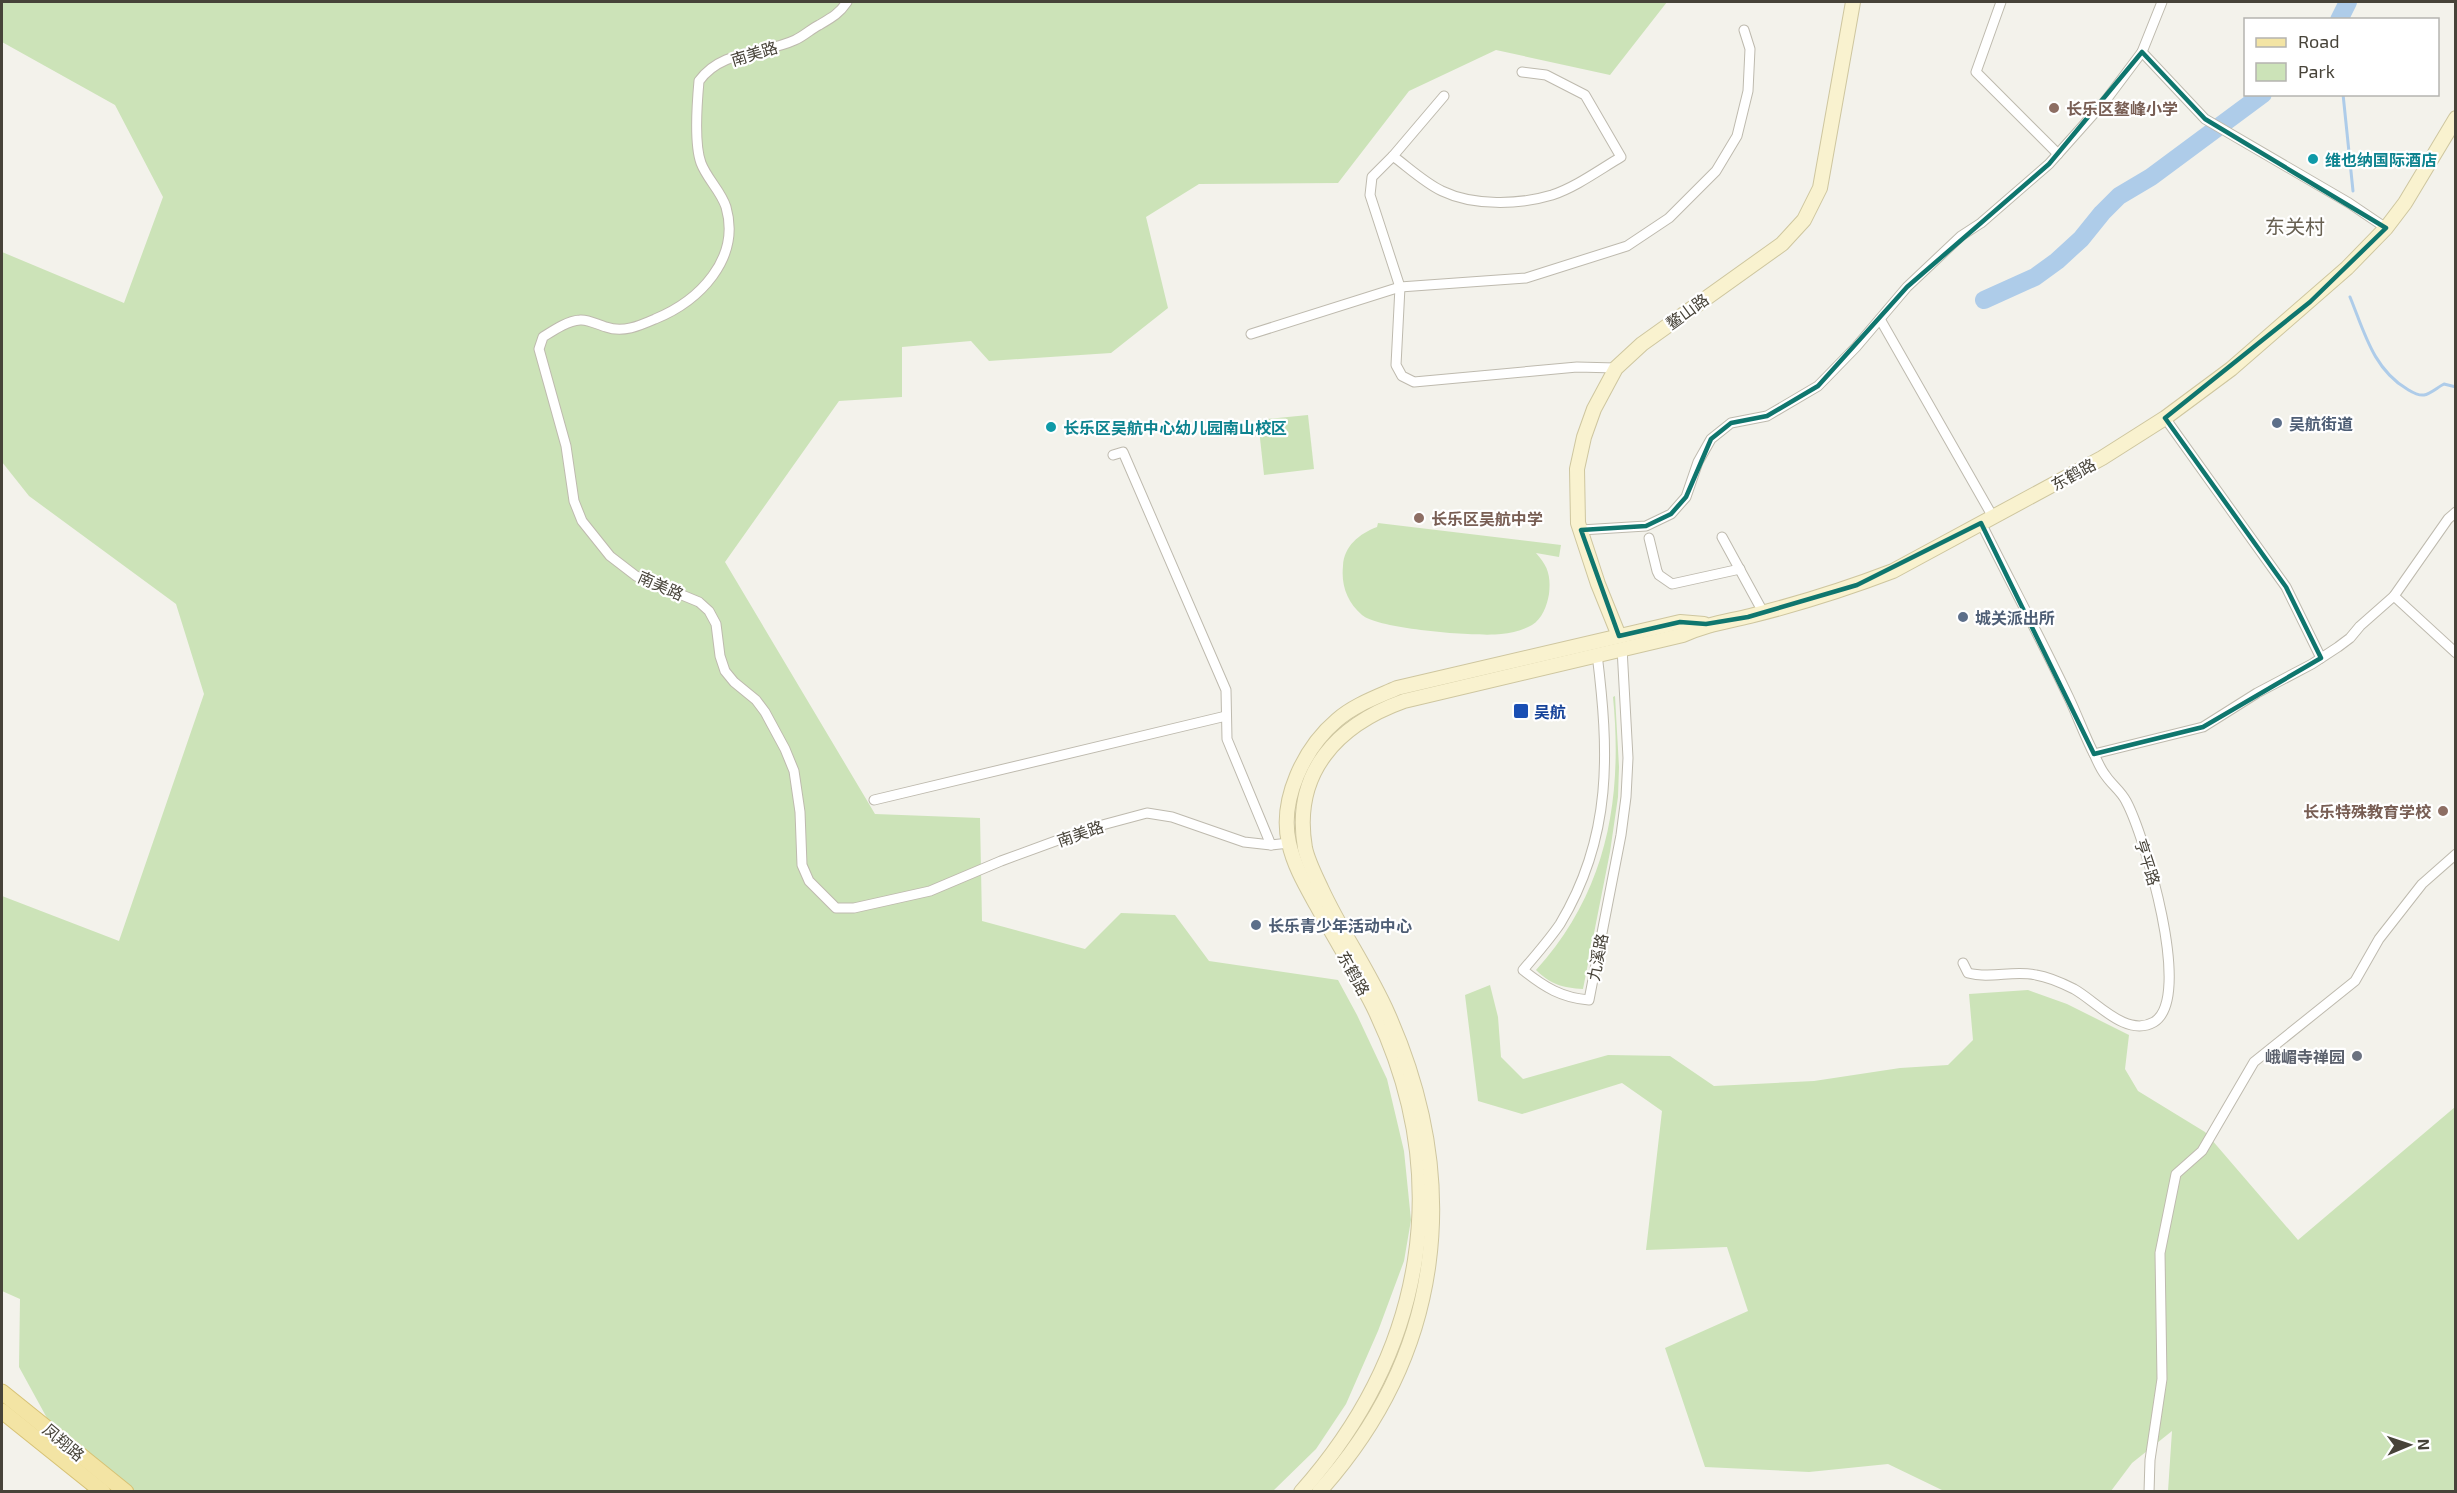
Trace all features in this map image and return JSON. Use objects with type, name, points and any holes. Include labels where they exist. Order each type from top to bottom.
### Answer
[{"type":"main road","name":"鳌山路","points":[[1621,642],[1598,584],[1581,530],[1577,498],[1577,469],[1584,437],[1594,409],[1616,368],[1642,344],[1782,244],[1804,220],[1820,188],[1853,2]]},
{"type":"main road","name":"东鹤路","points":[[1301,1491],[1322,1468],[1361,1409],[1384,1363],[1411,1285],[1419,1243],[1421,1212],[1416,1145],[1395,1059],[1373,1006],[1299,872],[1288,843],[1289,807],[1298,774],[1320,738],[1337,720],[1365,702],[1397,688],[1621,642],[1680,622],[1706,624],[1763,612],[1875,578],[1931,551],[2102,458],[2165,418],[2231,369],[2347,268],[2386,228],[2405,203],[2456,118]]},
{"type":"main road","name":"东鹤路","points":[[1319,1491],[1342,1466],[1365,1434],[1404,1358],[1417,1322],[1426,1285],[1433,1210],[1429,1154],[1423,1114],[1412,1073],[1388,1013],[1333,914],[1305,849],[1304,804],[1311,780],[1327,750],[1348,730],[1379,710],[1428,694],[1598,654],[1621,642]]},
{"type":"main road","name":"凤翔路","points":[[2,1392],[126,1491]]},
{"type":"main road","name":"凤翔路","points":[[2,1412],[103,1491]]},
{"type":"street","name":"南美路","points":[[847,2],[841,12],[831,20],[795,40],[737,55],[705,73],[699,81],[698,144],[701,163],[726,205],[729,218],[726,254],[718,271],[686,301],[660,317],[636,327],[621,330],[581,320],[557,328],[543,337],[539,349],[566,446],[574,501],[582,521],[610,556],[636,576],[699,602],[709,611],[716,624],[725,670],[734,682],[756,700],[785,749],[794,771],[800,812],[802,865],[809,881],[836,908],[854,908],[930,891],[1001,861],[1090,828],[1147,813],[1173,817],[1244,842],[1271,845],[1288,843]]},
{"type":"street","points":[[2001,2],[1976,72],[2058,154]]},
{"type":"street","points":[[1581,530],[1646,526],[1671,514],[1686,497],[1698,462],[1711,439],[1731,423],[1767,416],[1818,386],[1856,347],[1907,287],[1961,236],[1981,223],[2058,154],[2106,100],[2142,52],[2162,2]]},
{"type":"street","points":[[1251,334],[1400,288],[1526,278],[1627,246],[1669,218],[1716,171],[1737,136],[1748,91],[1750,49],[1744,30]]},
{"type":"street","points":[[2142,52],[2205,119],[2349,203],[2386,228]]},
{"type":"street","points":[[1393,156],[1442,191],[1468,200],[1516,201],[1551,195],[1578,183],[1621,157],[1585,95],[1546,75],[1522,72]]},
{"type":"street","points":[[1444,96],[1372,177],[1370,195],[1400,288],[1396,365],[1402,376],[1414,382],[1577,367],[1616,368]]},
{"type":"street","name":"亨平路","points":[[1880,319],[1987,520],[2105,776],[2126,800],[2158,894],[2166,939],[2168,1000],[2162,1014],[2155,1021],[2143,1025],[2129,1024],[2115,1018],[2076,990],[2055,980],[2034,974],[1977,975],[1968,973],[1963,963]]},
{"type":"street","points":[[2165,418],[2286,586],[2321,658]]},
{"type":"street","points":[[1113,455],[1123,453],[1222,679],[1226,690],[1227,739],[1271,845]]},
{"type":"street","points":[[2094,754],[2203,727],[2256,693],[2321,658],[2350,639],[2360,626],[2394,596],[2448,519],[2456,512]]},
{"type":"street","points":[[1722,537],[1763,612]]},
{"type":"street","points":[[1649,538],[1659,575],[1672,584],[1740,569]]},
{"type":"street","points":[[2394,596],[2456,653]]},
{"type":"street","name":"九溪路","points":[[1598,654],[1607,752],[1600,819],[1588,866],[1576,894],[1559,924],[1523,970],[1540,984],[1559,994],[1588,1000],[1621,835],[1626,796],[1628,758],[1621,642]]},
{"type":"street","points":[[874,800],[1226,716]]},
{"type":"street","points":[[2149,1491],[2150,1460],[2162,1379],[2160,1253],[2176,1174],[2202,1151],[2254,1062],[2355,981],[2379,939],[2422,884],[2456,854]]},
{"type":"highlighted area","points":[[2142,52],[2205,119],[2386,228],[2310,302],[2165,418],[2286,587],[2321,658],[2203,727],[2094,754],[1981,523],[1857,585],[1748,617],[1706,624],[1680,622],[1619,636],[1581,530],[1646,526],[1671,514],[1686,497],[1711,439],[1731,423],[1767,416],[1818,386],[1907,287],[2049,164]]},
{"type":"green space","points":[[2,2],[1667,2],[1610,75],[1496,50],[1409,91],[1338,183],[1199,184],[1146,217],[1168,308],[1111,353],[989,361],[971,341],[902,347],[902,397],[839,401],[725,562],[875,814],[980,818],[982,921],[1085,949],[1121,913],[1175,915],[1209,961],[1338,980],[1387,1079],[1404,1151],[1411,1220],[1404,1261],[1378,1331],[1346,1404],[1316,1449],[1273,1491],[87,1491],[19,1367],[20,1299],[2,1291],[2,896],[119,941],[204,694],[176,604],[29,496],[2,462],[2,252],[124,303],[163,197],[115,105],[2,42]]},
{"type":"green space","points":[[1308,415],[1314,469],[1264,475],[1258,420]]},
{"type":"green space","points":[[1378,523],[1561,545],[1559,557],[1536,553],[1546,567],[1550,582],[1544,612],[1536,622],[1525,628],[1509,633],[1489,635],[1407,628],[1372,620],[1362,615],[1352,605],[1346,593],[1343,580],[1344,559],[1349,547],[1364,533],[1377,527]]},
{"type":"green space","points":[[1615,696],[1619,767],[1618,797],[1610,852],[1583,989],[1569,988],[1552,982],[1536,970],[1560,940],[1579,909],[1594,876],[1605,842],[1612,808],[1615,772],[1613,697]]},
{"type":"green space","points":[[1490,985],[1498,1017],[1501,1057],[1523,1079],[1608,1055],[1670,1056],[1714,1086],[1814,1081],[1900,1068],[1948,1065],[1973,1040],[1969,994],[2028,990],[2067,1004],[2129,1035],[2125,1069],[2138,1091],[2205,1132],[2298,1240],[2455,1107],[2455,1491],[2168,1491],[2172,1431],[2132,1463],[2111,1491],[1944,1491],[1888,1464],[1809,1472],[1705,1467],[1665,1348],[1748,1311],[1727,1247],[1646,1250],[1662,1111],[1622,1083],[1522,1114],[1478,1101],[1465,995]]},
{"type":"waterway","points":[[2340,18],[2348,2]]},
{"type":"waterway","points":[[1984,300],[2035,277],[2057,261],[2081,239],[2119,196],[2151,177],[2260,96]]},
{"type":"waterway","points":[[2343,96],[2353,191]]},
{"type":"waterway","points":[[2350,297],[2371,348],[2395,381],[2422,395],[2444,384],[2456,387]]},
{"type":"place","name":"长乐区鳌峰小学","points":[[2054,108]]},
{"type":"place","name":"维也纳国际酒店","points":[[2313,159]]},
{"type":"place","name":"吴航街道","points":[[2277,423]]},
{"type":"place","name":"长乐区吴航中心幼儿园南山校区","points":[[1051,427]]},
{"type":"place","name":"长乐区吴航中学","points":[[1419,518]]},
{"type":"place","name":"城关派出所","points":[[1963,617]]},
{"type":"place","name":"吴航","points":[[1521,711]]},
{"type":"place","name":"长乐特殊教育学校","points":[[2443,811]]},
{"type":"place","name":"长乐青少年活动中心","points":[[1256,925]]},
{"type":"place","name":"峨嵋寺禅园","points":[[2357,1056]]},
{"type":"district","name":"东关村","points":[[2295,226]]}]
